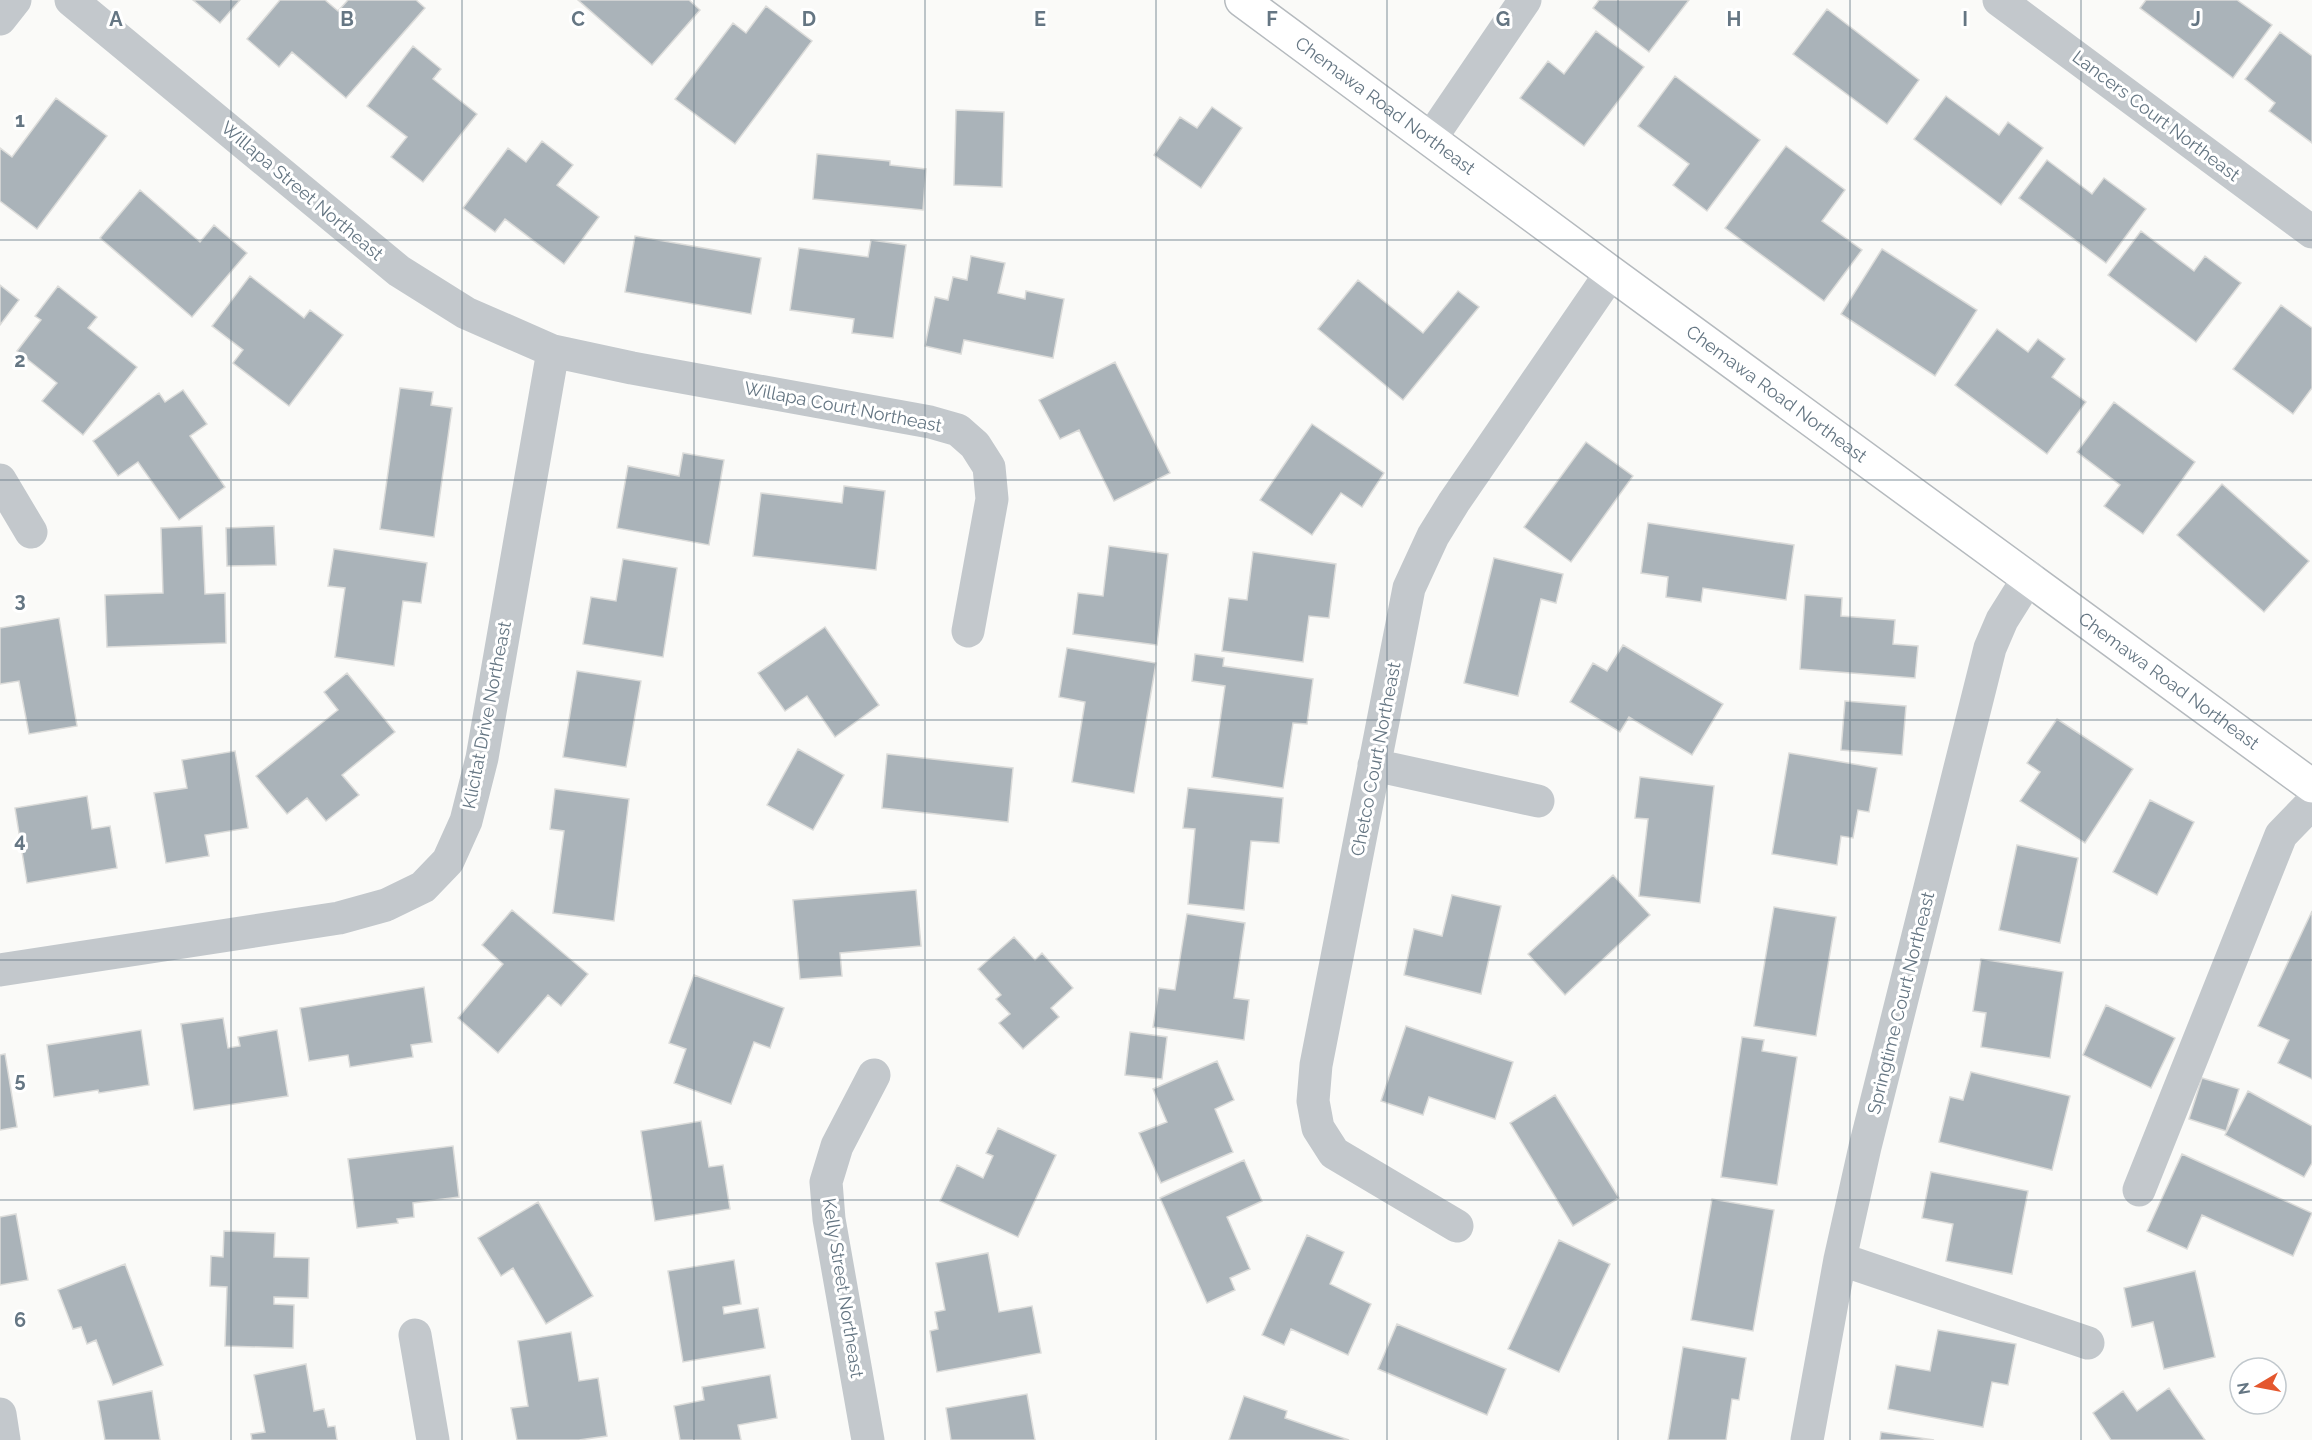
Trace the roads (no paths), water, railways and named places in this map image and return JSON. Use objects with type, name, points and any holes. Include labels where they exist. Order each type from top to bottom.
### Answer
[{"type":"main road","name":"Chemawa Road Northeast","points":[[1242,0],[2312,786]]},
{"type":"street","points":[[0,19],[15,0]]},
{"type":"street","name":"Willapa Street Northeast","points":[[71,0],[399,271],[466,313],[553,351]]},
{"type":"street","points":[[1431,138],[1525,0]]},
{"type":"street","name":"Lancers Court Northeast","points":[[1999,0],[2312,232]]},
{"type":"street","name":"Chetco Court Northeast","points":[[1457,1226],[1334,1153],[1318,1128],[1314,1110],[1316,1065],[1409,588],[1433,536],[1611,273]]},
{"type":"street","name":"Willapa Court Northeast","points":[[553,351],[632,368],[930,422],[958,430],[975,445],[988,467],[992,499],[968,631]]},
{"type":"street","name":"Klicitat Drive Northeast","points":[[0,970],[339,918],[386,905],[423,887],[448,861],[466,822],[482,758],[553,351]]},
{"type":"street","points":[[0,480],[31,531]]},
{"type":"street","name":"Springtime Court Northeast","points":[[1807,1440],[1840,1259],[1865,1147],[1990,648],[2002,620],[2029,577]]},
{"type":"street","points":[[1374,765],[1538,801]]},
{"type":"street","points":[[2139,1190],[2281,835],[2312,803]]},
{"type":"street","name":"Kelly Street Northeast","points":[[868,1440],[829,1219],[826,1182],[837,1146],[874,1075]]},
{"type":"street","points":[[1840,1259],[2088,1343]]},
{"type":"street","points":[[414,1335],[433,1440]]},
{"type":"street","points":[[0,1414],[4,1440]]}]
